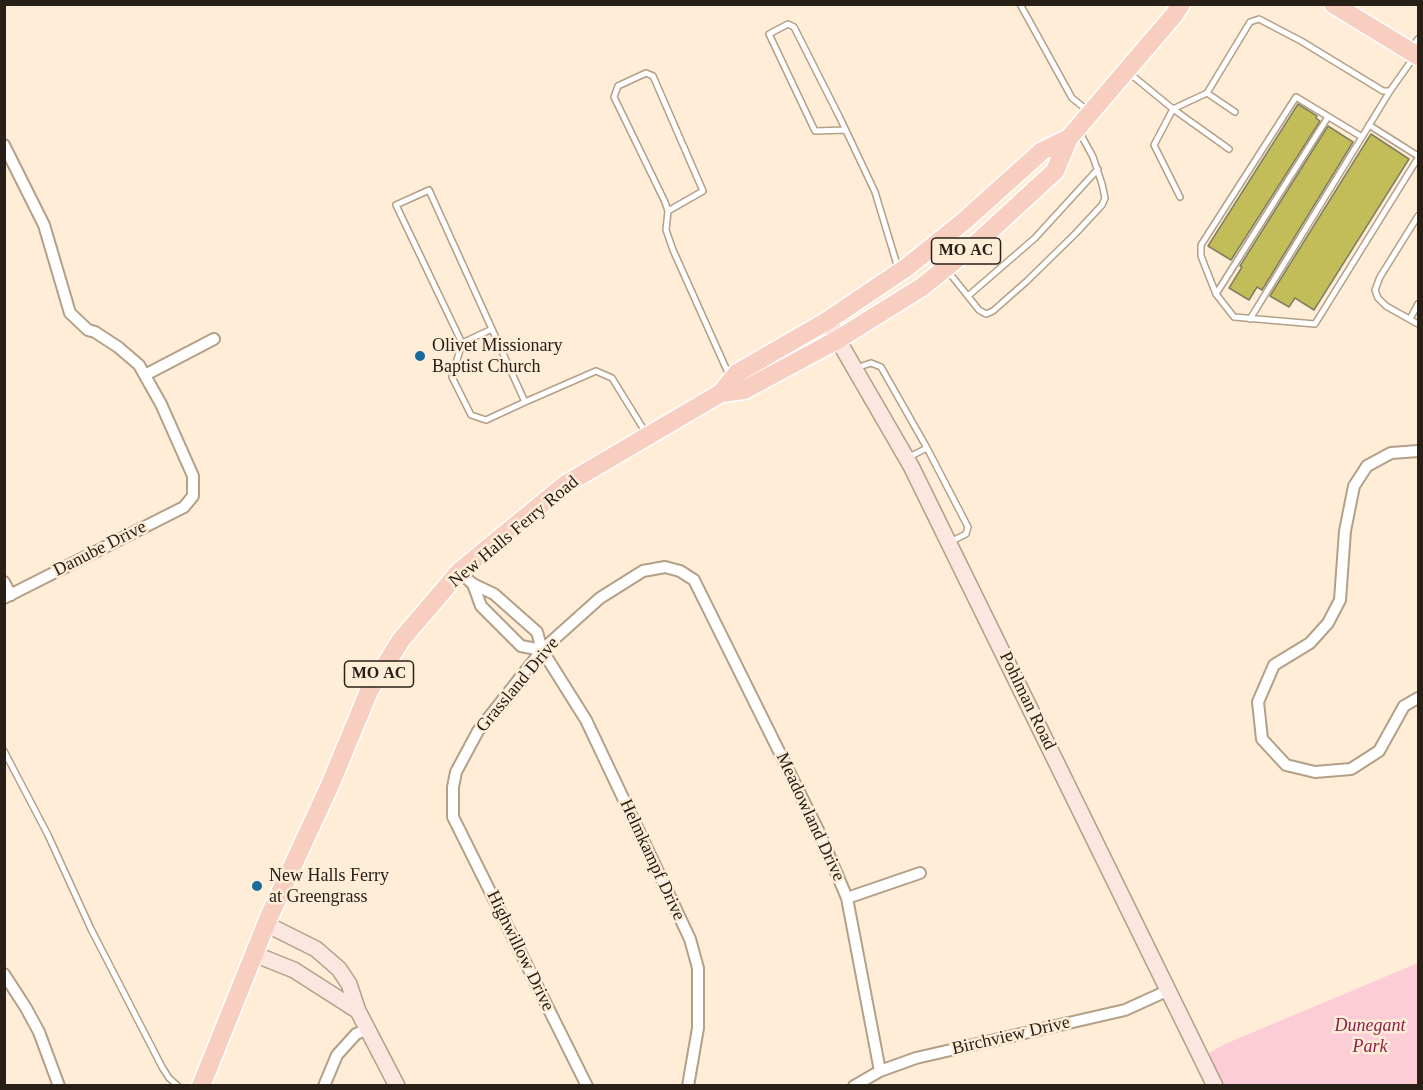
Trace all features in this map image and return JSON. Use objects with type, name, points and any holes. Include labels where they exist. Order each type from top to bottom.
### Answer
[{"type":"main road","points":[[1333,4],[1416,50]]},
{"type":"main road","name":"New Halls Ferry Road","points":[[201,1086],[266,924],[330,785],[369,691],[401,640],[566,484],[649,436],[726,386],[736,373],[828,321],[900,272],[963,222],[1042,151],[1073,133],[1181,8]]},
{"type":"main road","name":"New Halls Ferry Road","points":[[726,386],[744,390],[837,340],[922,287],[987,234],[1056,171],[1073,133]]},
{"type":"street","points":[[4,145],[44,225],[70,313],[88,330],[118,347],[145,375],[214,339]]},
{"type":"street","name":"Pohlman Road","points":[[828,321],[907,458],[1215,1086]]},
{"type":"street","name":"Danube Drive","points":[[8,597],[184,507],[192,496],[193,476],[161,404],[145,375]]},
{"type":"street","points":[[1419,451],[1391,453],[1367,466],[1354,486],[1345,531],[1340,600],[1328,623],[1310,644],[1274,665],[1258,702],[1262,739],[1286,765],[1315,772],[1351,769],[1379,751],[1404,706],[1419,698]]},
{"type":"street","name":"Grassland Drive","points":[[453,817],[453,788],[456,772],[478,731],[542,650],[600,598],[643,572],[665,567],[680,571],[694,580]]},
{"type":"street","points":[[466,578],[481,606],[521,646],[542,650]]},
{"type":"street","name":"Helmkampf Drive","points":[[466,578],[494,594],[537,632],[542,650],[586,720],[690,939],[698,968],[698,1028],[688,1086]]},
{"type":"street","name":"Meadowland Drive","points":[[694,580],[820,834],[847,898],[880,1071]]},
{"type":"street","points":[[4,582],[8,597]]},
{"type":"street","name":"Highwillow Drive","points":[[453,817],[587,1086]]},
{"type":"street","points":[[847,898],[920,873]]},
{"type":"street","points":[[266,924],[299,939],[328,958],[349,984],[358,1011],[397,1086]]},
{"type":"street","points":[[254,954],[294,970],[358,1011]]},
{"type":"street","points":[[4,974],[39,1032],[59,1086]]},
{"type":"street","name":"Birchview Drive","points":[[854,1086],[880,1071],[916,1058],[1125,1010],[1169,990]]},
{"type":"street","points":[[324,1086],[337,1055],[356,1034],[368,1029]]},
{"type":"lane","points":[[1020,4],[1072,98],[1091,113]]},
{"type":"lane","points":[[1180,197],[1154,145],[1173,110],[1207,93],[1250,22],[1260,19],[1301,41],[1383,92],[1390,91]]},
{"type":"lane","points":[[845,130],[815,131],[769,34],[788,24],[794,27],[845,130],[875,192],[900,272]]},
{"type":"lane","points":[[1250,319],[1416,50]]},
{"type":"lane","points":[[1127,71],[1173,110],[1229,149]]},
{"type":"lane","points":[[668,211],[703,191],[654,76],[646,73],[618,86],[615,97],[665,202],[668,211],[666,230],[726,386]]},
{"type":"lane","points":[[1207,93],[1235,112]]},
{"type":"lane","points":[[1362,137],[1296,97],[1201,245],[1201,256],[1216,294],[1234,317],[1315,324],[1419,157],[1369,125]]},
{"type":"lane","points":[[1216,294],[1328,117]]},
{"type":"lane","points":[[945,268],[979,310],[986,314],[993,311],[1027,282],[1102,205],[1105,198],[1098,169],[1073,133]]},
{"type":"lane","points":[[968,296],[1035,238],[1098,169]]},
{"type":"lane","points":[[525,402],[429,190],[396,205],[462,343],[452,377],[471,415],[486,420],[596,371],[612,378],[649,436]]},
{"type":"lane","points":[[1419,216],[1380,277],[1375,290],[1378,298],[1386,306],[1419,324]]},
{"type":"lane","points":[[1410,319],[1419,304]]},
{"type":"lane","points":[[462,343],[492,329]]},
{"type":"lane","points":[[854,369],[871,363],[881,367],[927,448],[968,528],[966,534],[949,543]]},
{"type":"lane","points":[[907,458],[927,448]]},
{"type":"lane","points":[[4,751],[162,1067],[168,1078],[178,1086]]},
{"type":"green space","name":"Dunegant Park","points":[[1418,963],[1418,1085],[1222,1085],[1207,1054],[1225,1044]]},
{"type":"building","points":[[1298,104],[1317,116],[1316,118],[1320,121],[1231,260],[1208,246]]},
{"type":"building","points":[[1328,126],[1353,142],[1262,290],[1257,287],[1249,300],[1229,288],[1242,267],[1240,266]]},
{"type":"building","points":[[1371,134],[1409,159],[1314,310],[1295,298],[1289,307],[1270,296]]},
{"type":"place","name":"Olivet Missionary Baptist Church","points":[[420,356]]},
{"type":"place","name":"New Halls Ferry at Greengrass","points":[[257,886]]}]
